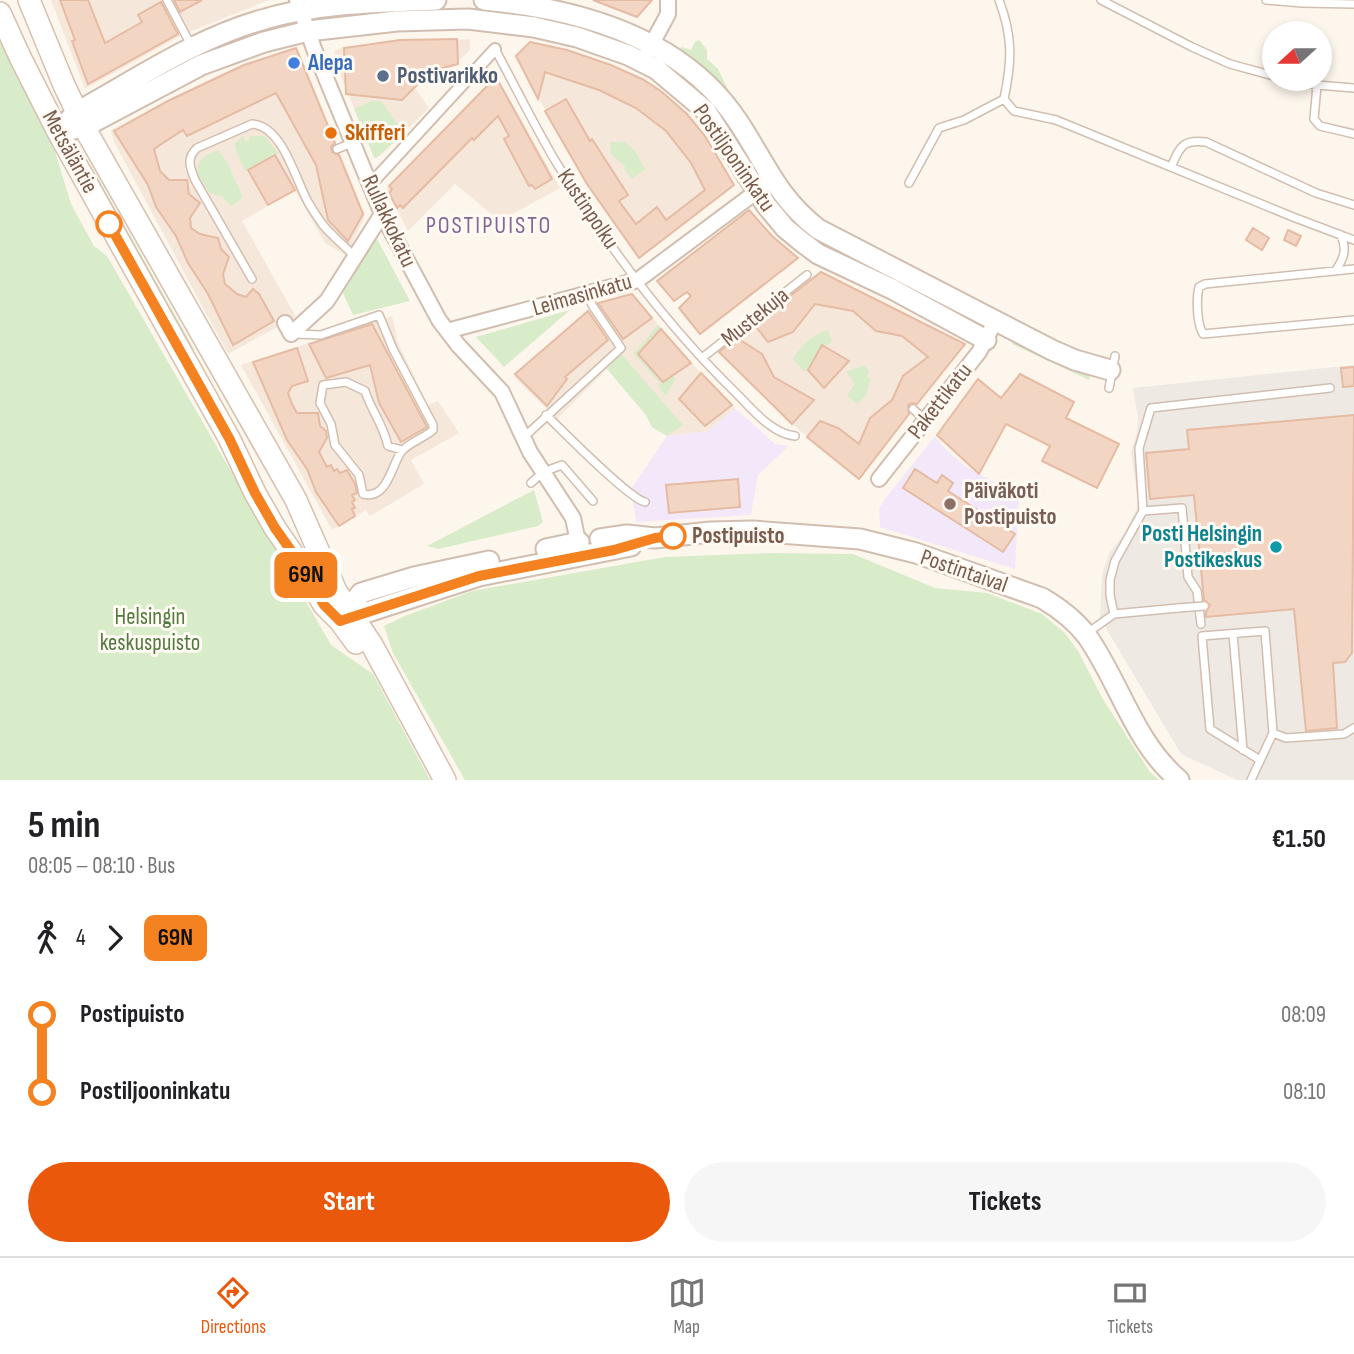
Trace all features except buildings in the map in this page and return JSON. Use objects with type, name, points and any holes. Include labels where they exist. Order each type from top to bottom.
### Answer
[{"type":"main road","name":"Metsäläntie","points":[[29,0],[81,119],[296,500],[337,591],[351,610],[377,668],[388,678],[445,780]]},
{"type":"main road","name":"Metsäläntie","points":[[0,13],[58,132],[229,438],[271,521],[324,605],[351,610]]},
{"type":"street","name":"Postiljooninkatu","points":[[58,132],[193,48],[299,6],[436,0]]},
{"type":"street","name":"Postiljooninkatu","points":[[484,0],[551,9],[594,20],[648,52]]},
{"type":"street","points":[[648,52],[668,14],[668,0]]},
{"type":"street","name":"Rullakkokatu","points":[[299,6],[382,214],[426,298],[447,331],[502,392],[523,438],[573,519],[580,549]]},
{"type":"street","name":"Postiljooninkatu","points":[[81,119],[201,65],[264,42],[308,31],[397,21],[487,20],[534,27],[648,52],[683,64],[722,100],[739,122],[764,186],[785,228],[818,254],[986,340]]},
{"type":"street","points":[[370,185],[495,49]]},
{"type":"street","name":"Postiljooninkatu","points":[[764,186],[818,229],[923,285],[1075,360],[1111,371]]},
{"type":"street","name":"Leimasinkatu","points":[[447,331],[638,280],[764,186]]},
{"type":"street","points":[[288,328],[327,301],[382,214]]},
{"type":"street","name":"Pakettikatu","points":[[879,479],[974,359],[996,320]]},
{"type":"street","name":"Postintaival","points":[[351,610],[580,549],[600,539],[628,535],[655,538],[753,531],[860,539],[916,553],[1042,598],[1061,610],[1086,635],[1142,736],[1159,760],[1179,780]]},
{"type":"street","name":"Postintaival","points":[[580,549],[630,547],[655,538]]},
{"type":"lane","points":[[167,0],[193,48]]},
{"type":"lane","points":[[999,0],[1011,45],[1012,62],[1004,99]]},
{"type":"lane","points":[[1101,0],[1230,64],[1262,73]]},
{"type":"lane","points":[[1266,0],[1354,4]]},
{"type":"lane","name":"Kustinpolku","points":[[495,49],[555,160],[600,230],[664,316],[766,422],[784,435],[795,436]]},
{"type":"lane","points":[[1332,86],[1354,88]]},
{"type":"lane","points":[[1316,91],[1314,119],[1320,126],[1354,134]]},
{"type":"lane","points":[[1004,99],[1014,111],[1056,120],[1354,240]]},
{"type":"lane","points":[[909,183],[939,128],[964,120],[1004,99]]},
{"type":"lane","points":[[253,279],[195,180],[189,164],[191,154],[197,148],[252,124],[259,124],[272,135],[287,155],[307,201],[354,256]]},
{"type":"lane","points":[[1171,167],[1182,145],[1192,141],[1206,142],[1316,193],[1354,205]]},
{"type":"lane","points":[[337,149],[353,143]]},
{"type":"lane","points":[[1336,270],[1344,257],[1345,248],[1341,235]]},
{"type":"lane","points":[[1354,269],[1202,284],[1197,296],[1203,334],[1354,320]]},
{"type":"lane","name":"Mustekuja","points":[[702,358],[807,275]]},
{"type":"lane","points":[[523,438],[621,348],[587,294]]},
{"type":"lane","points":[[288,328],[321,335],[379,315],[433,429],[424,438],[402,450],[383,487],[375,494],[363,494],[359,475],[335,445],[331,424],[320,404],[323,385],[346,382],[365,391],[371,408],[384,427],[388,446],[402,450]]},
{"type":"lane","points":[[1114,614],[1110,580],[1115,561],[1143,511],[1139,448],[1151,408],[1330,388]]},
{"type":"lane","points":[[913,410],[925,420]]},
{"type":"lane","points":[[546,415],[626,490],[640,502],[645,502]]},
{"type":"lane","points":[[531,484],[543,472],[562,465],[593,501]]},
{"type":"lane","points":[[1143,511],[1182,508],[1188,577],[1197,591],[1201,625]]},
{"type":"lane","points":[[1086,635],[1114,614],[1204,606]]},
{"type":"lane","points":[[1251,780],[1273,733],[1265,631],[1202,636],[1210,729],[1260,760]]},
{"type":"lane","points":[[1233,634],[1243,750]]},
{"type":"lane","points":[[1273,733],[1286,738],[1344,734],[1354,727]]},
{"type":"shaded area","points":[[51,0],[269,0],[182,35],[85,89]]},
{"type":"shaded area","points":[[470,39],[470,50],[452,67],[426,78],[415,88],[429,108],[380,156],[374,157],[334,59],[335,51],[342,47]]},
{"type":"shaded area","points":[[530,42],[611,65],[644,80],[662,92],[687,114],[710,143],[734,185],[639,258],[579,171],[516,56]]},
{"type":"shaded area","points":[[297,47],[365,215],[347,256],[325,243],[295,190],[242,221],[296,317],[228,354],[114,142],[111,130],[243,64]]},
{"type":"shaded area","points":[[496,75],[560,188],[500,221],[455,184],[408,231],[386,189]]},
{"type":"shaded area","points":[[821,272],[965,344],[859,479],[792,424],[718,352]]},
{"type":"shaded area","points":[[632,294],[696,368],[735,408],[708,431],[667,436],[652,427],[646,415],[607,369],[557,419],[513,376],[597,303]]},
{"type":"shaded area","points":[[392,316],[398,343],[428,405],[438,401],[459,433],[411,460],[424,484],[370,516],[366,510],[332,530],[241,365]]},
{"type":"shaded area","points":[[1354,365],[1354,780],[1237,780],[1181,754],[1100,618],[1104,568],[1110,552],[1124,534],[1137,508],[1131,452],[1138,418],[1133,388]]},
{"type":"shaded area","points":[[735,408],[775,444],[789,446],[758,475],[751,515],[636,522],[631,489],[667,436],[708,431]]},
{"type":"shaded area","name":"Päiväkoti Postipuisto","points":[[935,436],[944,448],[965,466],[1019,496],[1015,569],[880,527],[879,509],[885,499]]},
{"type":"green space","name":"Helsingin keskuspuisto","points":[[0,32],[32,106],[54,148],[71,204],[94,246],[107,256],[331,645],[373,674],[430,780],[0,780]]},
{"type":"green space","points":[[699,40],[707,50],[707,59],[718,69],[730,94],[727,96],[715,82],[714,76],[678,51],[682,47],[691,50]]},
{"type":"green space","points":[[371,101],[381,101],[404,133],[376,158],[354,109]]},
{"type":"green space","points":[[243,136],[245,141],[249,140],[249,136],[265,136],[278,153],[245,171],[235,148],[235,143]]},
{"type":"green space","points":[[610,142],[625,142],[635,151],[645,169],[632,179],[624,169],[626,167],[611,154]]},
{"type":"green space","points":[[218,150],[227,162],[242,195],[241,199],[231,206],[221,196],[211,194],[198,174],[199,163],[203,158]]},
{"type":"green space","points":[[92,167],[194,349],[193,360],[87,170]]},
{"type":"green space","points":[[376,237],[410,301],[353,315],[343,293]]},
{"type":"green space","points":[[570,310],[504,367],[476,337]]},
{"type":"green space","points":[[658,325],[661,329],[638,354],[662,382],[673,375],[675,379],[666,396],[658,386],[660,383],[634,354]]},
{"type":"green space","points":[[828,330],[832,342],[822,346],[808,370],[803,371],[793,359],[808,341]]},
{"type":"green space","points":[[1015,338],[1091,373],[1089,380],[1012,344]]},
{"type":"green space","points":[[621,354],[683,425],[667,436],[652,427],[646,415],[607,369]]},
{"type":"green space","points":[[864,365],[869,371],[867,378],[871,378],[866,396],[857,404],[847,396],[855,383],[846,372]]},
{"type":"green space","points":[[534,490],[543,522],[538,526],[438,549],[427,546]]},
{"type":"green space","points":[[772,553],[853,554],[935,588],[987,593],[1042,614],[1065,633],[1078,651],[1104,701],[1150,772],[1159,780],[465,780],[393,653],[384,626],[472,591],[665,557]]},
{"type":"bus line","name":"69N","points":[[109,224],[229,438],[275,528],[324,605],[340,621],[404,598],[479,576],[673,536]]},
{"type":"place","name":"Alepa","points":[[294,63]]},
{"type":"place","name":"Postivarikko","points":[[383,76]]},
{"type":"place","name":"Skifferi","points":[[331,133]]},
{"type":"place","name":"Päiväkoti Postipuisto","points":[[950,504]]},
{"type":"place","name":"Postipuisto","points":[[673,536]]},
{"type":"place","name":"Posti Helsingin Postikeskus","points":[[1276,547]]},
{"type":"district","name":"POSTIPUISTO","points":[[489,225]]}]
